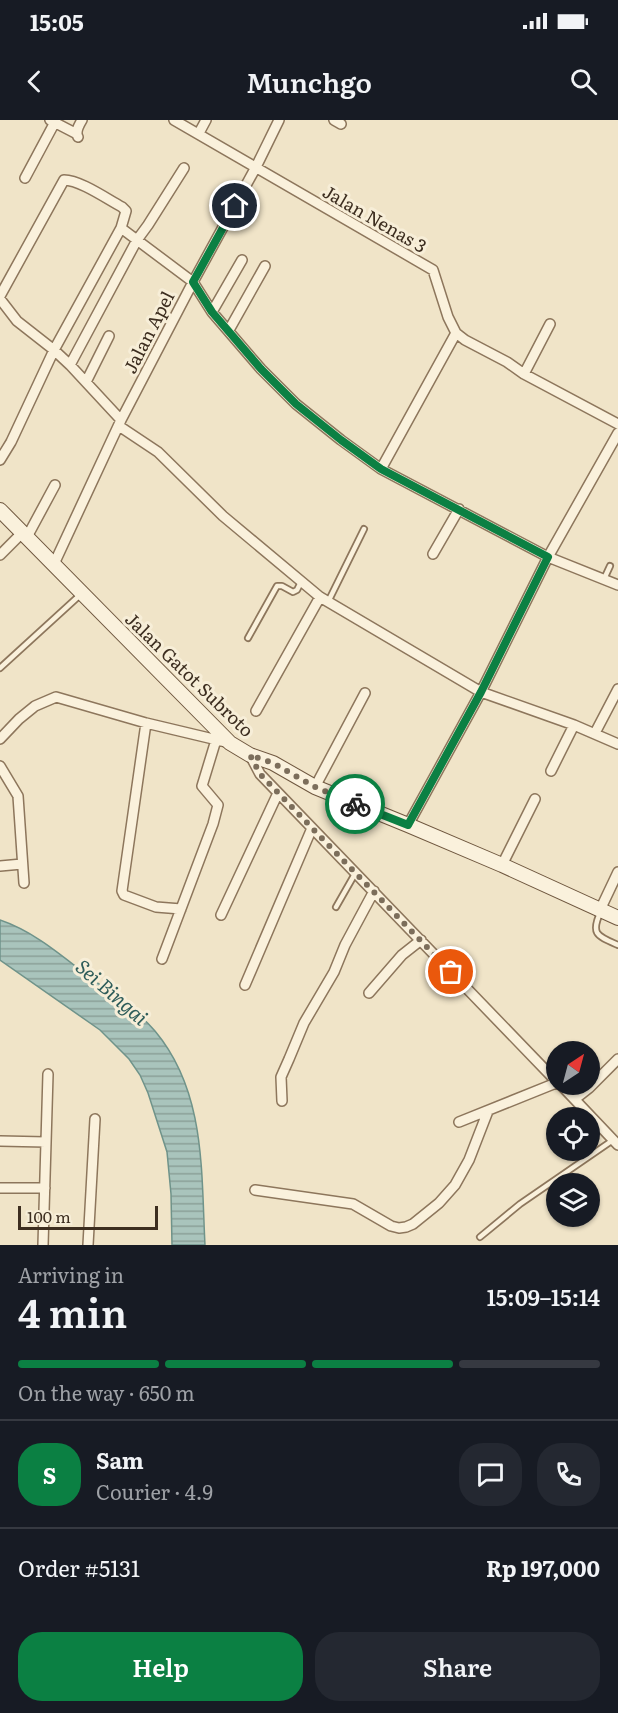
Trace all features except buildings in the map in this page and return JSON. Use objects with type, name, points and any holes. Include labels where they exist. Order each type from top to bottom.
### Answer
[{"type":"main road","name":"Jalan Gatot Subroto","points":[[2,515],[54,564],[223,742],[273,763],[315,787],[502,865],[618,918]]},
{"type":"street","points":[[25,178],[52,121],[77,136],[82,120]]},
{"type":"street","name":"Jalan Nenas 3","points":[[174,120],[433,270],[444,306],[456,333]]},
{"type":"street","points":[[199,133],[206,120]]},
{"type":"street","name":"Jalan Apel","points":[[54,564],[120,423],[279,120]]},
{"type":"street","points":[[70,365],[137,240],[184,168]]},
{"type":"street","points":[[0,460],[11,442],[54,350],[126,216],[125,210],[71,180],[64,180],[0,298],[17,321],[54,350],[70,365],[120,423],[158,452],[223,516],[324,600],[481,692],[574,725],[618,744]]},
{"type":"street","points":[[121,228],[193,282],[212,312],[261,369],[296,404],[381,469],[548,557],[618,585]]},
{"type":"street","points":[[212,312],[242,260]]},
{"type":"street","points":[[229,330],[265,266]]},
{"type":"street","points":[[524,374],[550,324]]},
{"type":"street","points":[[381,469],[456,333],[524,374],[618,424]]},
{"type":"street","points":[[86,382],[109,336]]},
{"type":"street","points":[[408,825],[481,692],[548,557],[618,433]]},
{"type":"street","points":[[0,555],[25,535],[55,485]]},
{"type":"street","points":[[433,554],[459,509]]},
{"type":"street","points":[[256,711],[324,600]]},
{"type":"street","points":[[595,733],[618,689]]},
{"type":"street","points":[[315,787],[365,693]]},
{"type":"street","points":[[0,740],[19,719],[35,706],[56,698],[223,742],[202,786],[218,805],[213,824],[162,959]]},
{"type":"street","points":[[146,723],[122,891],[124,895],[156,907],[181,909]]},
{"type":"street","points":[[551,771],[574,725]]},
{"type":"street","points":[[250,755],[260,774],[546,1070]]},
{"type":"street","points":[[0,766],[18,796],[24,884]]},
{"type":"street","points":[[221,915],[278,793]]},
{"type":"street","points":[[502,865],[535,799]]},
{"type":"street","points":[[245,985],[312,828]]},
{"type":"street","points":[[0,866],[22,864]]},
{"type":"street","points":[[600,910],[618,872]]},
{"type":"street","points":[[282,1101],[281,1077],[304,1023],[334,972],[345,945],[374,891]]},
{"type":"street","points":[[369,993],[402,955],[421,940]]},
{"type":"street","points":[[575,1099],[618,1059]]},
{"type":"street","points":[[43,1245],[48,1074]]},
{"type":"street","points":[[459,1122],[546,1088]]},
{"type":"street","points":[[571,1095],[616,1143]]},
{"type":"street","points":[[255,1190],[353,1204],[391,1226],[406,1227],[439,1203],[454,1185],[469,1160],[488,1111]]},
{"type":"street","points":[[88,1245],[95,1119]]},
{"type":"street","points":[[0,1141],[46,1142]]},
{"type":"street","points":[[0,1188],[45,1188]]},
{"type":"lane","points":[[324,600],[364,529]]},
{"type":"lane","points":[[604,579],[610,566]]},
{"type":"lane","points":[[248,638],[277,586],[293,592],[297,590],[301,582]]},
{"type":"lane","points":[[0,668],[82,593]]},
{"type":"lane","points":[[336,907],[356,873]]},
{"type":"lane","points":[[600,910],[596,921],[598,935],[618,945]]},
{"type":"lane","points":[[480,1236],[520,1204],[616,1143]]},
{"type":"water","name":"Sei Bingai","points":[[0,920],[24,930],[46,944],[123,1002],[155,1031],[172,1055],[184,1080],[198,1133],[205,1245],[172,1245],[167,1152],[140,1075],[129,1059],[100,1030],[0,960]]},
{"type":"way so far","points":[[355,804],[315,787],[273,763],[250,755],[260,774],[451,972]]},
{"type":"route","points":[[235,206],[193,282],[212,312],[244,350],[296,404],[381,469],[548,557],[481,692],[408,825],[355,804]]}]
